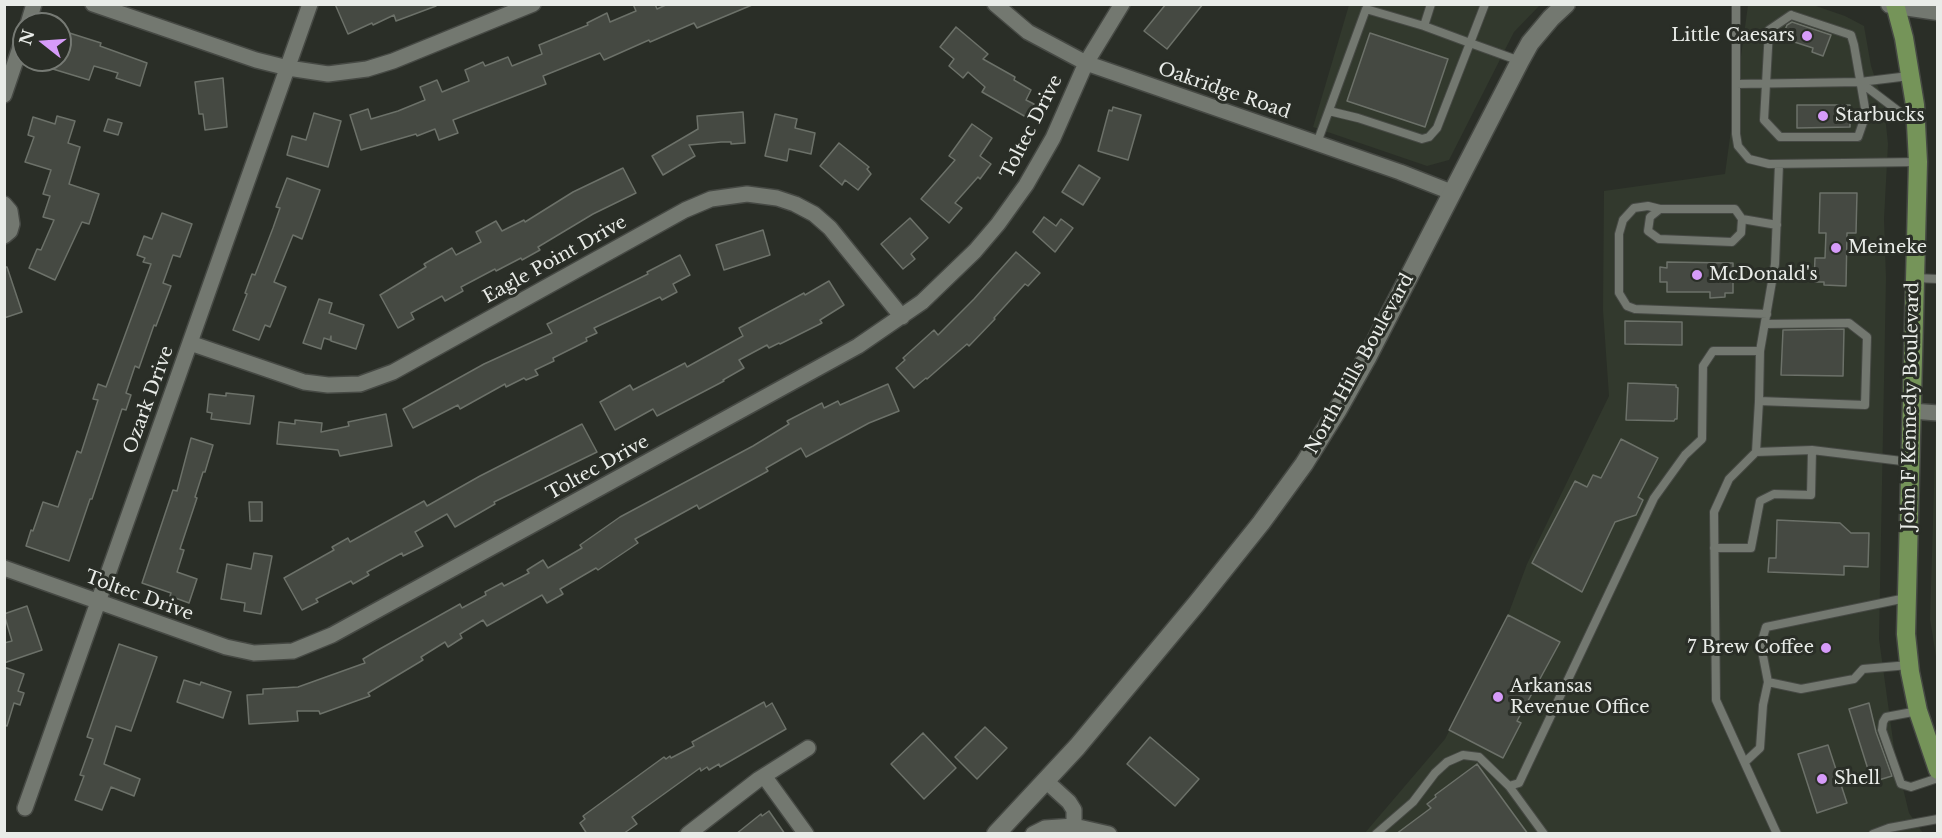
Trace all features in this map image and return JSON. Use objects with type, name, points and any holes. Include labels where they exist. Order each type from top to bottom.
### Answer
[{"type":"main road","name":"John F Kennedy Boulevard","points":[[1893,5],[1902,27],[1910,76],[1917,126],[1918,162],[1906,634],[1909,665],[1918,711],[1938,770]]},
{"type":"street","points":[[93,4],[256,60],[328,74],[367,69],[393,61],[533,4]]},
{"type":"street","name":"Ozark Drive","points":[[25,808],[310,4]]},
{"type":"street","name":"Oakridge Road","points":[[995,4],[1028,32],[1086,63],[1400,172],[1451,192]]},
{"type":"street","name":"Toltec Drive","points":[[4,568],[226,647],[245,651],[273,653],[293,651],[309,646],[353,624],[828,363],[902,317],[954,273],[998,224],[1026,185],[1044,154],[1086,63],[1122,4]]},
{"type":"street","points":[[1893,5],[1938,11]]},
{"type":"street","name":"North Hills Boulevard","points":[[996,834],[1046,781],[1197,603],[1261,523],[1304,464],[1368,356],[1530,43],[1558,9]]},
{"type":"street","points":[[4,95],[12,71]]},
{"type":"street","name":"Eagle Point Drive","points":[[190,343],[304,382],[328,386],[360,384],[393,372],[685,210],[711,200],[747,194],[777,198],[814,214],[830,228],[902,317]]},
{"type":"street","points":[[4,204],[11,216],[12,224],[10,231],[4,236]]},
{"type":"street","points":[[1911,411],[1938,413]]},
{"type":"street","points":[[688,834],[778,765],[808,748]]},
{"type":"street","points":[[764,776],[806,834]]},
{"type":"street","points":[[1046,781],[1069,802],[1074,810],[1074,826]]},
{"type":"street","points":[[1033,834],[1045,828],[1074,826],[1110,834]]},
{"type":"lane","points":[[1425,26],[1431,4]]},
{"type":"lane","points":[[1329,111],[1422,139],[1429,137],[1437,128],[1485,4]]},
{"type":"lane","points":[[1736,4],[1736,134],[1738,146],[1749,159],[1779,164],[1918,162]]},
{"type":"lane","points":[[1316,144],[1366,9],[1425,26],[1520,61]]},
{"type":"lane","points":[[1791,15],[1851,35],[1866,114],[1858,137],[1780,136],[1764,120],[1767,85],[1770,30],[1791,15]]},
{"type":"lane","points":[[1736,84],[1860,82],[1910,76]]},
{"type":"lane","points":[[1860,82],[1917,126]]},
{"type":"lane","points":[[1777,834],[1716,700],[1714,512],[1729,479],[1756,452],[1761,351],[1775,264],[1779,164]]},
{"type":"lane","points":[[1660,209],[1650,216],[1648,231],[1659,239],[1732,242],[1741,233],[1742,219],[1735,209],[1660,209],[1648,206],[1634,208],[1623,220],[1618,234],[1619,293],[1627,306],[1635,309],[1767,314]]},
{"type":"lane","points":[[1742,219],[1777,225]]},
{"type":"lane","points":[[1915,278],[1938,279]]},
{"type":"lane","points":[[1759,401],[1865,405],[1867,337],[1849,323],[1766,324]]},
{"type":"lane","points":[[1509,786],[1520,783],[1654,498],[1685,455],[1702,439],[1703,366],[1713,351],[1761,351]]},
{"type":"lane","points":[[1756,452],[1812,450],[1910,462]]},
{"type":"lane","points":[[1714,548],[1751,548],[1760,501],[1774,494],[1810,495],[1812,450]]},
{"type":"lane","points":[[1745,762],[1761,748],[1763,705],[1768,682],[1763,656],[1763,637],[1766,627],[1906,598]]},
{"type":"lane","points":[[1768,682],[1801,689],[1854,679],[1863,669],[1909,665]]},
{"type":"lane","points":[[1918,711],[1886,717],[1882,730],[1901,784],[1911,787],[1938,778]]},
{"type":"lane","points":[[1376,834],[1413,802],[1435,773],[1448,762],[1463,755],[1479,757],[1509,786],[1544,834]]},
{"type":"lane","points":[[1873,834],[1889,828],[1938,819]]},
{"type":"shaded area","points":[[1349,5],[1540,5],[1514,32],[1449,160],[1427,166],[1313,127]]},
{"type":"shaded area","points":[[1748,5],[1813,5],[1845,16],[1864,26],[1871,66],[1884,105],[1888,144],[1884,219],[1886,278],[1879,639],[1895,755],[1909,813],[1923,833],[1364,834],[1445,739],[1508,615],[1527,564],[1609,396],[1603,310],[1604,191],[1725,174]]},
{"type":"shaded area","points":[[1937,391],[1937,663],[1930,619]]},
{"type":"building","points":[[335,4],[436,4],[436,6],[396,21],[394,15],[348,34]]},
{"type":"building","points":[[633,4],[655,4],[657,9],[668,4],[752,5],[697,28],[694,23],[604,60],[600,53],[543,76],[546,84],[453,120],[458,133],[439,140],[435,129],[417,136],[416,134],[361,150],[350,115],[368,109],[371,119],[398,111],[425,100],[420,87],[437,80],[442,92],[469,81],[465,70],[483,62],[485,66],[508,57],[512,66],[542,54],[539,45],[588,25],[587,23],[607,13],[610,22],[636,11]]},
{"type":"building","points":[[1166,4],[1203,4],[1167,49],[1144,31]]},
{"type":"building","name":"Little Caesars","points":[[1792,22],[1831,35],[1823,56],[1812,52],[1813,48],[1782,38],[1787,25]]},
{"type":"building","points":[[956,27],[988,54],[983,59],[1015,77],[1014,80],[1031,90],[1026,100],[1034,104],[1026,117],[982,92],[985,87],[968,72],[963,78],[949,66],[954,59],[940,47]]},
{"type":"building","points":[[1370,33],[1448,59],[1425,127],[1347,101]]},
{"type":"building","points":[[72,34],[101,43],[100,46],[147,63],[140,86],[116,78],[118,73],[94,66],[89,80],[63,72],[72,72]]},
{"type":"building","points":[[223,78],[227,127],[205,130],[203,114],[199,114],[195,82]]},
{"type":"building","name":"Starbucks","points":[[1797,105],[1850,105],[1850,127],[1797,128]]},
{"type":"building","points":[[1113,107],[1141,115],[1128,160],[1098,151],[1109,110],[1112,111]]},
{"type":"building","points":[[743,112],[745,143],[721,142],[689,145],[695,156],[663,175],[652,156],[698,129],[697,116]]},
{"type":"building","points":[[314,113],[341,121],[328,167],[287,155],[292,136],[306,140]]},
{"type":"building","points":[[775,114],[797,119],[795,128],[815,133],[811,154],[789,149],[787,161],[765,156]]},
{"type":"building","points":[[57,116],[75,121],[68,143],[80,147],[69,184],[99,194],[89,224],[82,222],[55,280],[29,268],[37,249],[41,250],[54,220],[43,217],[50,196],[43,194],[51,170],[25,162],[34,137],[28,135],[33,117],[55,124]]},
{"type":"building","points":[[108,119],[122,123],[118,135],[104,131]]},
{"type":"building","points":[[972,124],[992,138],[980,156],[991,164],[980,179],[978,177],[955,203],[962,208],[949,223],[921,199],[955,160],[949,156]]},
{"type":"building","points":[[839,143],[869,167],[867,169],[871,174],[858,190],[845,180],[842,185],[820,166]]},
{"type":"building","points":[[1079,165],[1100,178],[1083,205],[1062,192]]},
{"type":"building","points":[[623,168],[636,193],[593,214],[538,247],[540,250],[522,260],[521,258],[496,271],[495,269],[461,287],[463,291],[445,301],[442,296],[411,313],[414,319],[398,328],[380,295],[426,267],[424,264],[452,248],[456,255],[481,242],[476,232],[496,221],[502,231],[524,220],[525,222],[573,192]]},
{"type":"building","points":[[287,178],[320,190],[302,239],[293,235],[274,282],[286,287],[270,327],[265,325],[259,340],[233,330],[252,274],[255,275],[273,228],[280,208],[276,207]]},
{"type":"building","name":"Meineke","points":[[1820,193],[1857,193],[1856,233],[1847,233],[1846,286],[1814,282],[1815,258],[1825,258],[1826,233],[1819,233]]},
{"type":"building","points":[[162,213],[192,224],[180,257],[173,255],[163,283],[171,286],[139,368],[135,366],[126,393],[131,395],[126,410],[122,409],[69,561],[26,546],[43,502],[58,507],[77,451],[81,453],[98,400],[93,399],[98,384],[106,387],[151,264],[143,262],[145,258],[137,255],[144,236],[152,239]]},
{"type":"building","points":[[1044,217],[1056,226],[1061,219],[1073,228],[1055,252],[1033,232]]},
{"type":"building","points":[[910,218],[928,238],[911,254],[915,259],[903,269],[881,244]]},
{"type":"building","points":[[763,230],[770,255],[724,270],[716,245]]},
{"type":"building","points":[[1016,252],[1040,273],[1028,286],[1025,284],[969,346],[967,344],[914,388],[896,368],[905,360],[903,358],[934,330],[938,335]]},
{"type":"building","points":[[680,255],[690,275],[673,284],[677,292],[662,300],[660,297],[594,328],[597,333],[586,338],[587,341],[535,370],[538,375],[526,380],[524,378],[506,387],[505,384],[460,409],[458,405],[413,428],[403,409],[484,364],[552,333],[547,324],[648,274],[647,272]]},
{"type":"building","name":"McDonald's","points":[[1667,262],[1733,263],[1733,293],[1725,293],[1725,297],[1710,298],[1710,292],[1667,292],[1667,282],[1660,282],[1660,267],[1667,268]]},
{"type":"building","points":[[4,267],[7,267],[22,312],[4,318]]},
{"type":"building","points":[[829,281],[844,305],[820,320],[822,323],[780,344],[769,348],[767,345],[739,360],[744,368],[657,416],[653,409],[615,430],[600,402],[630,385],[633,390],[685,363],[687,367],[743,336],[739,328]]},
{"type":"building","points":[[319,299],[332,303],[329,313],[364,325],[356,349],[331,341],[331,336],[330,340],[324,338],[321,349],[303,343]]},
{"type":"building","points":[[1625,321],[1682,322],[1682,345],[1625,344]]},
{"type":"building","points":[[1844,329],[1843,376],[1781,375],[1783,330]]},
{"type":"building","points":[[1628,383],[1676,385],[1678,388],[1677,419],[1674,421],[1626,420]]},
{"type":"building","points":[[888,384],[899,411],[869,423],[806,457],[801,448],[766,468],[768,471],[699,509],[697,505],[635,539],[638,543],[598,570],[596,568],[560,589],[563,594],[547,603],[542,595],[487,626],[483,620],[460,634],[462,638],[448,647],[445,642],[421,657],[423,660],[368,693],[370,696],[320,714],[319,711],[297,711],[298,721],[249,724],[247,695],[263,694],[263,689],[298,687],[365,663],[363,659],[378,650],[460,604],[462,608],[502,583],[504,586],[529,573],[527,570],[543,560],[548,568],[582,548],[580,545],[620,517],[753,446],[789,424],[787,421],[822,403],[824,408],[838,401],[840,405]]},
{"type":"building","points":[[226,393],[254,396],[250,424],[211,419],[212,413],[207,412],[209,394],[226,396]]},
{"type":"building","points":[[386,414],[392,446],[340,456],[338,450],[277,444],[279,422],[295,424],[295,420],[322,423],[321,432],[349,426],[348,422]]},
{"type":"building","points":[[582,424],[597,452],[494,502],[495,504],[455,527],[447,514],[415,532],[423,546],[403,556],[402,553],[367,572],[369,575],[353,584],[351,581],[316,599],[318,602],[302,610],[284,578],[334,550],[332,547],[348,538],[350,542],[424,501],[427,506]]},
{"type":"building","points":[[191,438],[213,445],[180,549],[184,550],[177,572],[197,579],[189,603],[170,596],[171,593],[142,583],[173,490],[177,491]]},
{"type":"building","points":[[1621,439],[1658,458],[1638,497],[1643,500],[1636,515],[1615,522],[1582,592],[1532,563],[1575,481],[1587,487],[1593,475],[1601,478]]},
{"type":"building","points":[[249,502],[262,502],[262,521],[250,521]]},
{"type":"building","points":[[1777,520],[1840,523],[1851,533],[1869,533],[1868,567],[1844,566],[1844,575],[1768,572],[1769,558],[1776,558]]},
{"type":"building","points":[[254,553],[272,556],[261,614],[244,611],[245,603],[221,599],[227,564],[251,569]]},
{"type":"building","points":[[27,606],[42,650],[4,663],[4,643],[12,641],[4,614]]},
{"type":"building","name":"Arkansas Revenue Office","points":[[1508,615],[1560,642],[1517,721],[1521,723],[1503,758],[1449,730]]},
{"type":"building","points":[[119,644],[157,657],[131,731],[116,726],[104,764],[140,779],[134,796],[111,787],[102,810],[75,800],[84,776],[80,775],[93,739],[87,737]]},
{"type":"building","points":[[4,667],[24,674],[18,691],[24,693],[20,705],[14,703],[7,726],[4,725]]},
{"type":"building","points":[[184,680],[200,685],[201,682],[231,692],[223,718],[177,702]]},
{"type":"building","points":[[764,702],[766,707],[772,703],[786,729],[720,767],[719,764],[709,770],[707,767],[701,771],[700,768],[632,817],[637,824],[623,834],[587,834],[580,823],[585,819],[583,816],[664,757],[666,759],[670,756],[671,758],[694,746],[692,742]]},
{"type":"building","points":[[1869,703],[1876,732],[1892,776],[1872,782],[1849,709]]},
{"type":"building","points":[[985,727],[1007,748],[977,779],[955,757]]},
{"type":"building","points":[[923,733],[956,768],[924,799],[891,764]]},
{"type":"building","points":[[1150,737],[1199,779],[1175,806],[1127,764]]},
{"type":"building","name":"Shell","points":[[1828,745],[1847,803],[1817,813],[1798,754]]},
{"type":"building","points":[[1477,764],[1528,834],[1396,834],[1431,808],[1427,804],[1436,797],[1435,795]]},
{"type":"building","points":[[769,811],[785,834],[736,834],[761,814],[762,816]]},
{"type":"place","name":"Little Caesars","points":[[1807,36]]},
{"type":"place","name":"Starbucks","points":[[1823,116]]},
{"type":"place","name":"Meineke","points":[[1836,248]]},
{"type":"place","name":"McDonald's","points":[[1697,275]]},
{"type":"place","name":"7 Brew Coffee","points":[[1826,648]]},
{"type":"place","name":"Arkansas Revenue Office","points":[[1498,697]]},
{"type":"place","name":"Shell","points":[[1822,779]]}]
